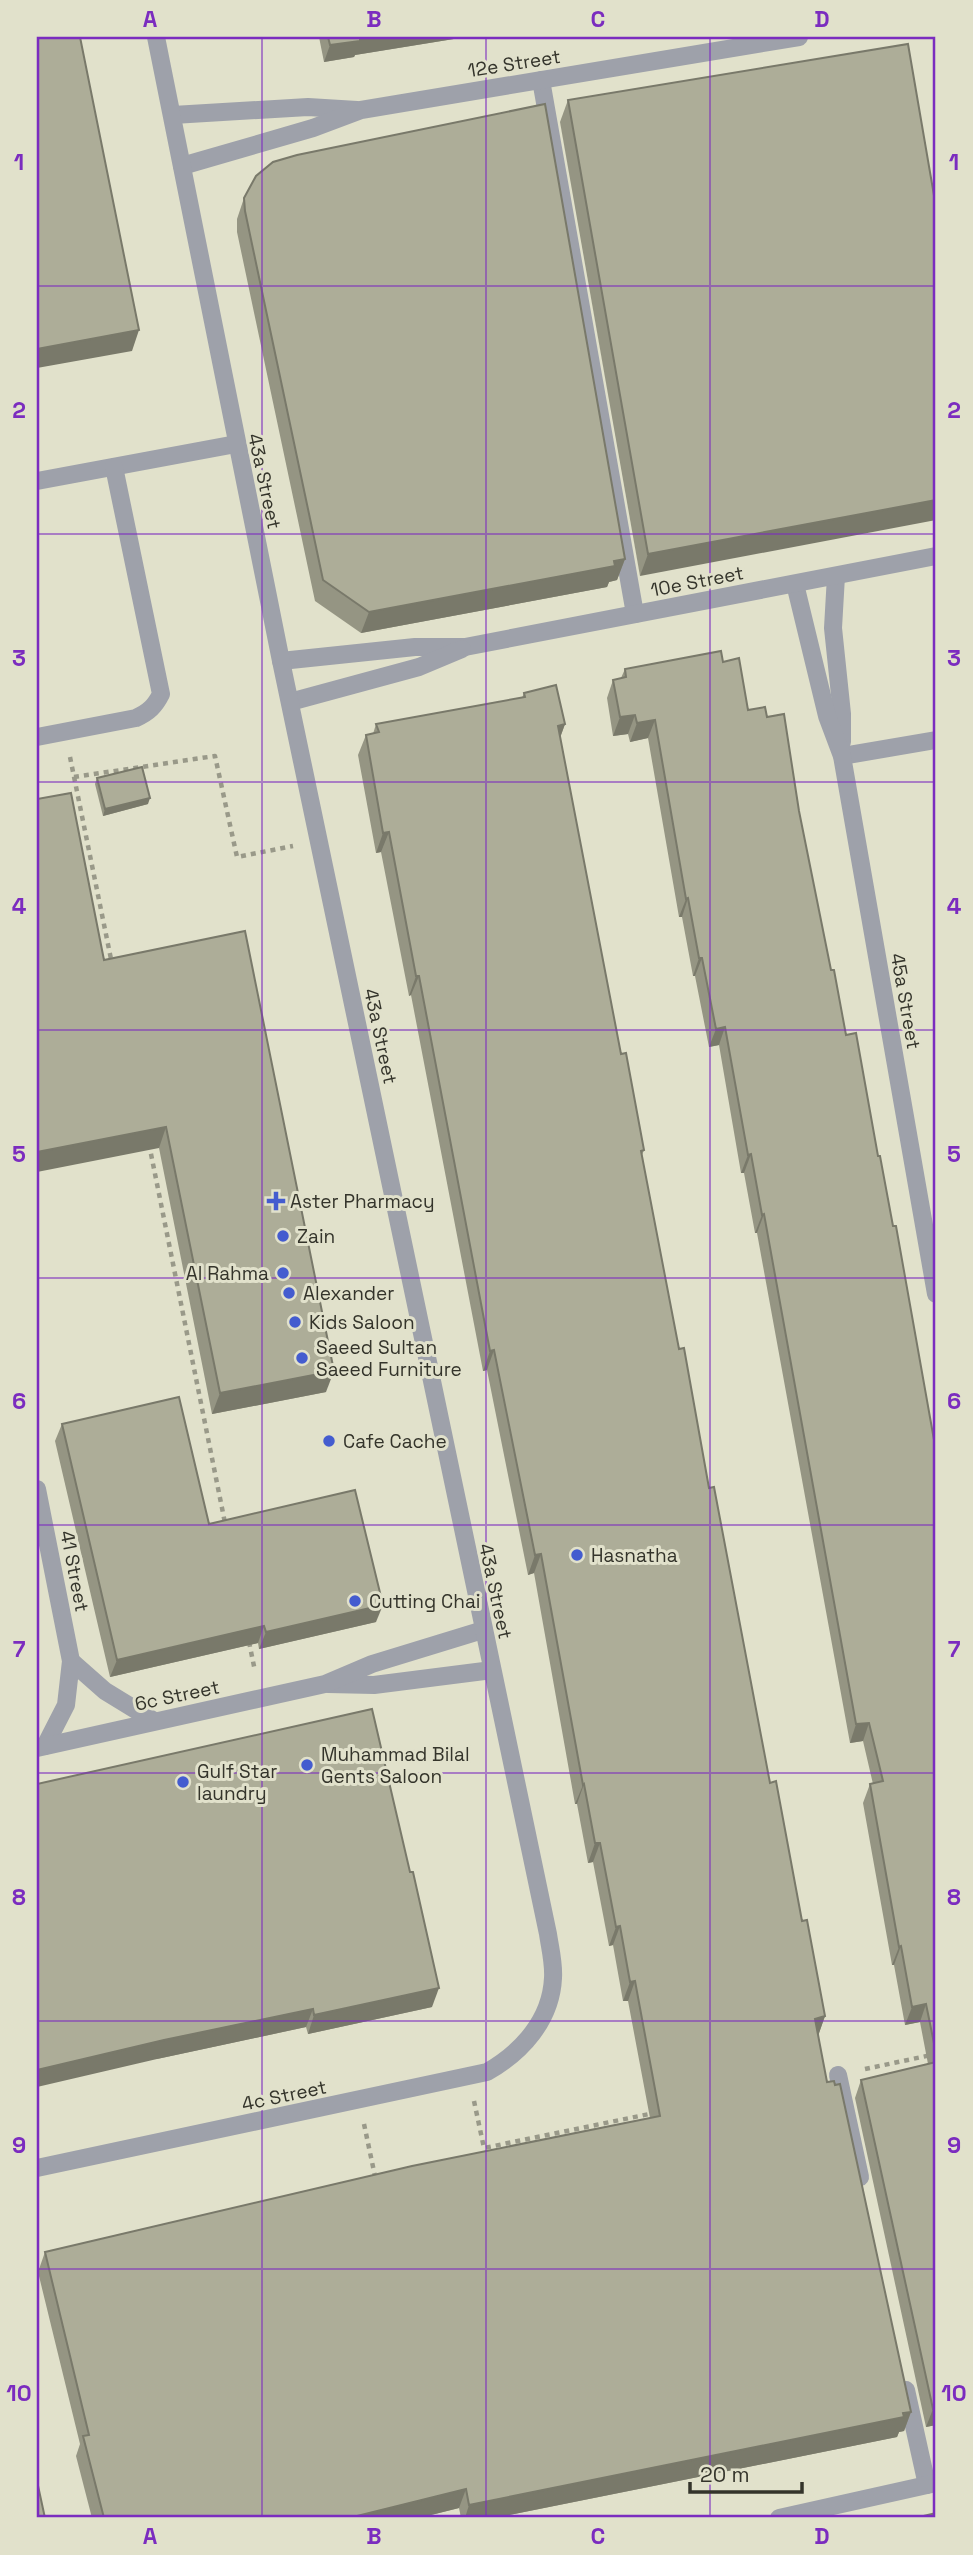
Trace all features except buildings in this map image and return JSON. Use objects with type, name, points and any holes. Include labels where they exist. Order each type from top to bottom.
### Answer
[{"type":"street","name":"43a Street","points":[[156,37],[236,444],[552,1959],[553,1977],[546,2010],[528,2039]]},
{"type":"street","name":"12e Street","points":[[182,166],[313,128],[361,110],[541,80],[701,45],[799,37]]},
{"type":"street","points":[[541,80],[635,614]]},
{"type":"street","name":"12e Street","points":[[173,115],[308,107],[361,110]]},
{"type":"street","points":[[37,481],[236,444]]},
{"type":"street","points":[[37,737],[136,718],[155,705],[160,694],[114,467]]},
{"type":"street","name":"10e Street","points":[[281,661],[415,647],[465,647],[936,556]]},
{"type":"street","name":"45a Street","points":[[836,576],[833,628],[842,714],[842,756],[936,1294]]},
{"type":"street","name":"45a Street","points":[[795,584],[827,716],[842,756]]},
{"type":"street","name":"10e Street","points":[[290,702],[419,667],[465,647]]},
{"type":"street","points":[[842,756],[936,740]]},
{"type":"street","name":"41 Street","points":[[37,1489],[71,1661],[66,1705],[41,1747]]},
{"type":"street","name":"6c Street","points":[[41,1747],[325,1684],[372,1664],[483,1630]]},
{"type":"street","points":[[71,1661],[106,1691],[154,1721]]},
{"type":"street","name":"6c Street","points":[[325,1684],[373,1685],[492,1670]]},
{"type":"street","name":"4c Street","points":[[37,2168],[470,2077],[487,2072],[502,2063],[528,2039]]},
{"type":"street","points":[[838,2075],[864,2198]]},
{"type":"street","points":[[779,2518],[818,2514],[931,2484],[903,2376]]},
{"type":"path","points":[[65,732],[113,967]]},
{"type":"path","points":[[74,776],[215,756],[237,857],[319,841]]},
{"type":"path","points":[[148,1143],[228,1536]]},
{"type":"path","points":[[247,1631],[261,1699]]},
{"type":"path","points":[[838,2075],[936,2054]]},
{"type":"path","points":[[470,2077],[484,2148],[661,2111]]},
{"type":"path","points":[[360,2100],[378,2194]]},
{"type":"place","name":"Aster Pharmacy","points":[[276,1201]]},
{"type":"place","name":"Zain","points":[[283,1236]]},
{"type":"place","name":"Al Rahma","points":[[283,1273]]},
{"type":"place","name":"Alexander","points":[[289,1293]]},
{"type":"place","name":"Kids Saloon","points":[[295,1322]]},
{"type":"place","name":"Saeed Sultan Saeed Furniture","points":[[302,1358]]},
{"type":"place","name":"Cafe Cache","points":[[329,1441]]},
{"type":"place","name":"Hasnatha","points":[[577,1555]]},
{"type":"place","name":"Cutting Chai","points":[[355,1601]]},
{"type":"place","name":"Muhammad Bilal Gents Saloon","points":[[307,1765]]},
{"type":"place","name":"Gulf Star laundry","points":[[183,1782]]}]
